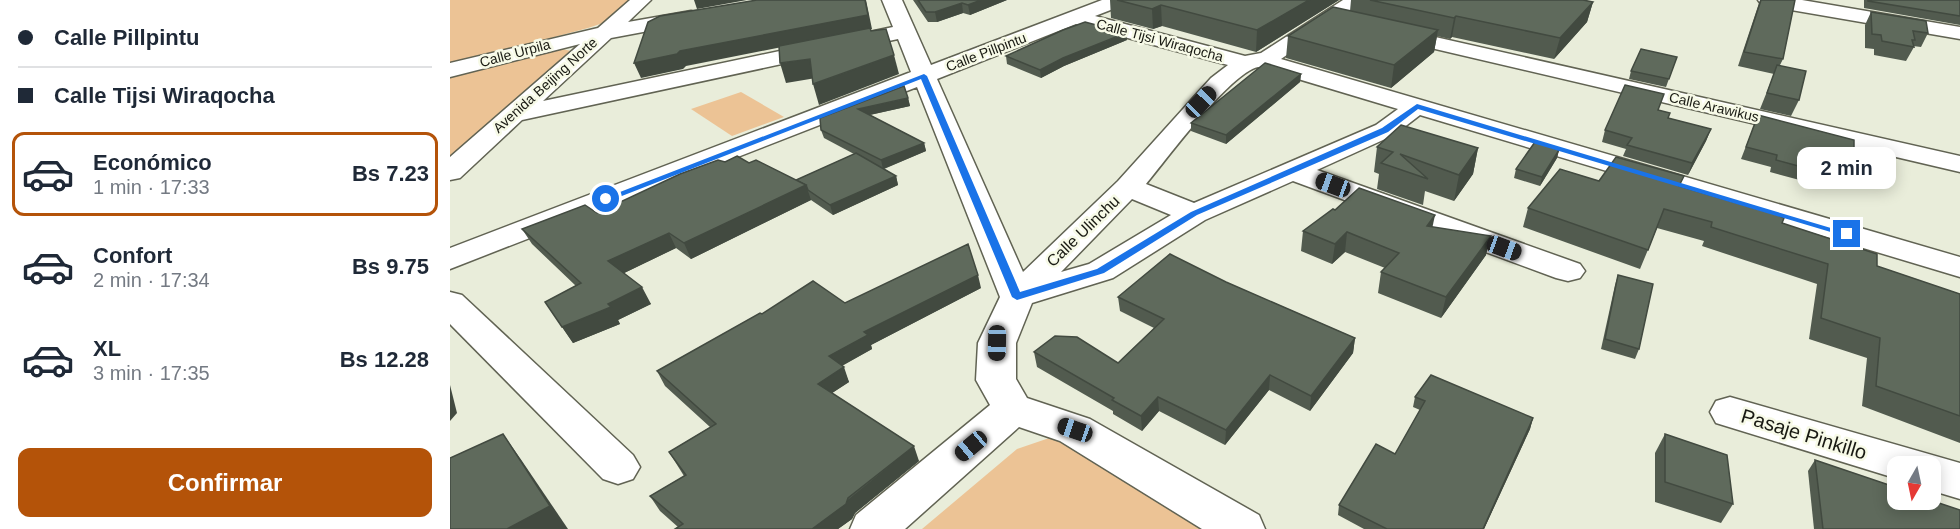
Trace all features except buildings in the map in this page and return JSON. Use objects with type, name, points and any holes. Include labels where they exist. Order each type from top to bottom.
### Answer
[{"type":"street","name":"Avenida Beijing Norte","points":[[450,172],[641,0]]},
{"type":"street","points":[[892,0],[1017,297],[1101,271],[1194,213],[1385,130],[1417,106]]},
{"type":"street","name":"Calle Pillpintu","points":[[450,259],[1119,0]]},
{"type":"street","name":"Calle Ulinchu","points":[[1013,409],[996,380],[997,343],[1017,297],[1128,188],[1219,82],[1252,62],[1268,58],[1356,0]]},
{"type":"street","points":[[1768,0],[1960,33]]},
{"type":"street","name":"Calle Urpila","points":[[450,70],[603,32],[715,13]]},
{"type":"street","name":"Calle Tijsi Wiraqocha","points":[[1074,17],[1417,106],[1960,267]]},
{"type":"street","name":"Calle Arawikus","points":[[1328,19],[1960,164]]},
{"type":"street","points":[[512,115],[904,31]]},
{"type":"street","points":[[1290,170],[1568,272]]},
{"type":"street","points":[[1128,188],[1194,213]]},
{"type":"street","points":[[450,303],[618,467]]},
{"type":"street","points":[[873,529],[1013,409],[1075,430],[1242,529]]},
{"type":"street","name":"Pasaje Pinkillo","points":[[1730,412],[1887,458]]},
{"type":"street","points":[[1941,475],[1960,481]]},
{"type":"shaded area","points":[[450,0],[630,0],[603,23],[450,65]]},
{"type":"shaded area","points":[[558,48],[571,51],[450,157],[450,74]]},
{"type":"shaded area","points":[[741,92],[784,117],[732,136],[691,109]]},
{"type":"shaded area","points":[[1058,435],[1213,529],[922,529],[1017,449]]},
{"type":"route","points":[[606,199],[924,76],[1017,297],[1101,271],[1194,213],[1385,130],[1417,106],[1847,234]]}]
